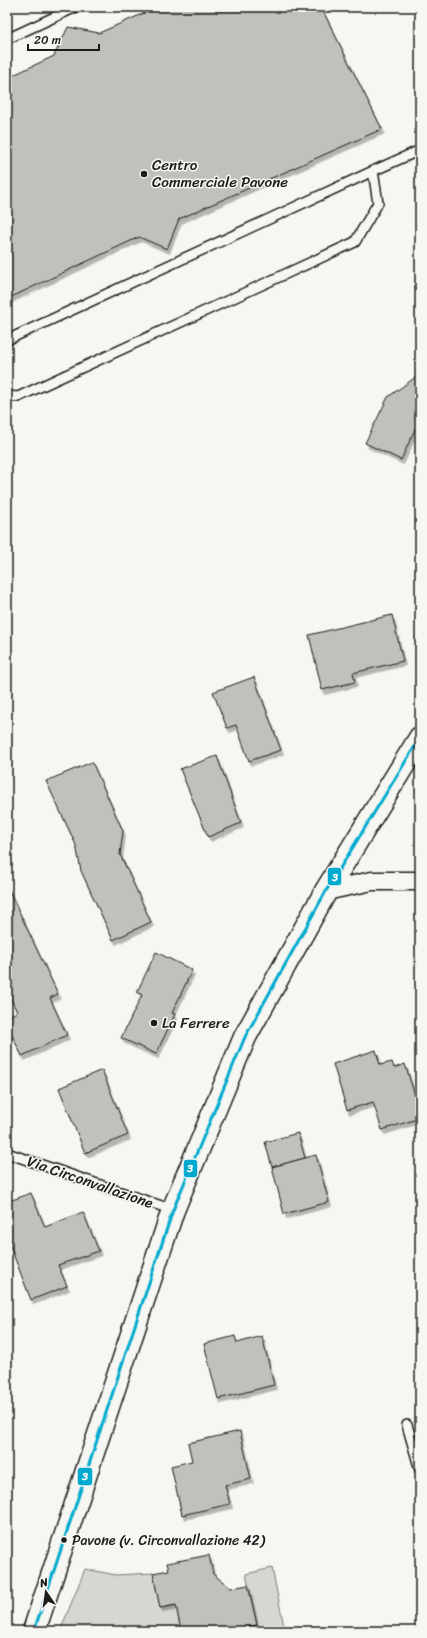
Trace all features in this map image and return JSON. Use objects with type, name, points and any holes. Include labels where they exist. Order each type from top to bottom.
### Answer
[{"type":"main road","name":"Via Circonvallazione","points":[[34,1631],[173,1210],[245,1037],[326,891],[420,738]]},
{"type":"street","points":[[326,891],[372,881],[420,881]]},
{"type":"lane","points":[[7,39],[76,7]]},
{"type":"lane","points":[[7,340],[420,150]]},
{"type":"lane","points":[[7,396],[18,397],[355,242],[378,203],[373,171]]},
{"type":"lane","name":"Via Circonvallazione","points":[[7,1153],[173,1210]]},
{"type":"lane","points":[[407,1425],[420,1470]]},
{"type":"shaded area","points":[[272,1568],[285,1631],[229,1631],[257,1625],[246,1574]]},
{"type":"shaded area","points":[[85,1569],[116,1575],[153,1573],[160,1608],[176,1605],[181,1631],[60,1631]]},
{"type":"building","name":"Centro Commerciale Pavone","points":[[158,7],[321,7],[382,129],[179,219],[167,249],[139,237],[7,299],[7,78],[54,56],[68,27],[99,33]]},
{"type":"building","points":[[420,374],[420,418],[401,460],[365,443],[388,397]]},
{"type":"building","points":[[392,615],[403,661],[353,673],[355,682],[322,690],[309,635]]},
{"type":"building","points":[[254,677],[281,750],[249,761],[236,725],[227,728],[213,692]]},
{"type":"building","points":[[217,756],[241,823],[208,837],[180,769]]},
{"type":"building","points":[[92,762],[123,831],[120,854],[151,922],[113,940],[81,871],[76,845],[46,781]]},
{"type":"building","points":[[7,886],[58,994],[50,998],[67,1035],[22,1056],[7,1025],[7,1017],[17,1012],[7,990]]},
{"type":"building","points":[[156,952],[192,970],[172,1013],[175,1014],[156,1054],[121,1038],[142,995],[137,992]]},
{"type":"building","points":[[376,1050],[380,1065],[392,1062],[394,1068],[405,1064],[420,1111],[420,1118],[382,1130],[373,1102],[347,1110],[333,1064]]},
{"type":"building","points":[[102,1070],[128,1135],[85,1153],[59,1088]]},
{"type":"building","points":[[298,1133],[305,1158],[272,1167],[265,1142]]},
{"type":"building","points":[[316,1155],[329,1202],[284,1214],[272,1167]]},
{"type":"building","points":[[31,1193],[45,1227],[83,1212],[99,1251],[58,1265],[67,1286],[31,1300],[7,1238],[7,1202]]},
{"type":"building","points":[[235,1336],[237,1343],[262,1336],[274,1385],[218,1399],[204,1344]]},
{"type":"building","points":[[240,1431],[251,1479],[225,1485],[230,1504],[182,1515],[171,1466],[192,1461],[188,1443]]},
{"type":"building","points":[[209,1555],[213,1574],[231,1588],[248,1585],[257,1625],[229,1631],[181,1631],[176,1605],[160,1608],[153,1573],[169,1570],[167,1563]]},
{"type":"transit line","name":"3","points":[[34,1631],[173,1210],[245,1037],[326,891],[420,738]]},
{"type":"place","name":"Centro Commerciale Pavone","points":[[144,174]]},
{"type":"place","name":"La Ferrere","points":[[154,1023]]},
{"type":"place","name":"Pavone (v. Circonvallazione 42)","points":[[64,1540]]}]
